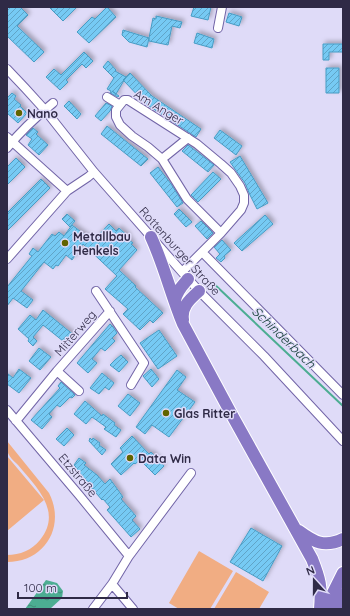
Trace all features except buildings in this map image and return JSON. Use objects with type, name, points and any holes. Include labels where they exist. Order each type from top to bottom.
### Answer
[{"type":"highway","points":[[151,237],[183,324],[312,559],[318,576],[321,594],[320,609]]},
{"type":"highway","points":[[174,300],[185,276]]},
{"type":"highway","points":[[183,324],[182,316],[184,308],[188,301],[199,291]]},
{"type":"highway","points":[[294,527],[310,540],[318,542],[328,544],[336,543],[343,539]]},
{"type":"highway","points":[[325,609],[343,573]]},
{"type":"highway","points":[[336,609],[343,595]]},
{"type":"street","points":[[218,28],[222,7]]},
{"type":"street","name":"Rottenburger Straße","points":[[7,69],[44,110],[94,172],[185,276],[264,356],[343,441]]},
{"type":"street","name":"Am Anger","points":[[107,97],[120,105]]},
{"type":"street","name":"Am Anger","points":[[185,276],[202,252],[221,233],[241,210],[244,203],[244,195],[231,173],[217,160],[188,138],[128,100],[124,100],[116,110],[116,117],[120,125],[162,159],[187,199],[221,233]]},
{"type":"street","points":[[53,103],[9,142],[67,191]]},
{"type":"street","name":"Am Anger","points":[[162,159],[188,138]]},
{"type":"street","points":[[7,259],[67,191],[94,172]]},
{"type":"street","points":[[202,252],[343,396]]},
{"type":"street","name":"Mitterweg","points":[[96,291],[144,363],[131,385]]},
{"type":"street","name":"Mitterweg","points":[[16,421],[110,311]]},
{"type":"street","name":"Mitterweg","points":[[58,371],[79,391]]},
{"type":"street","name":"Etzstraße","points":[[7,410],[129,556]]},
{"type":"street","points":[[94,609],[112,584],[129,556],[191,474]]},
{"type":"street","points":[[112,584],[134,609]]},
{"type":"shaded area","points":[[7,441],[49,493],[54,505],[55,518],[49,540],[41,549],[32,556],[7,562],[7,555],[17,554],[37,544],[46,529],[49,519],[48,509],[39,491],[9,455],[7,450]]},
{"type":"shaded area","points":[[7,456],[44,500],[7,531]]},
{"type":"shaded area","points":[[199,551],[233,571],[210,609],[179,609],[169,603]]},
{"type":"shaded area","points":[[236,572],[269,592],[259,609],[214,609]]},
{"type":"water","points":[[46,580],[57,583],[63,591],[62,598],[50,609],[25,609]]},
{"type":"waterway","name":"Schinderbach","points":[[212,282],[343,406]]},
{"type":"place","name":"Nano","points":[[19,113]]},
{"type":"place","name":"Metallbau Henkels","points":[[65,243]]},
{"type":"place","name":"Glas Ritter","points":[[166,413]]},
{"type":"place","name":"Data Win","points":[[130,458]]}]
